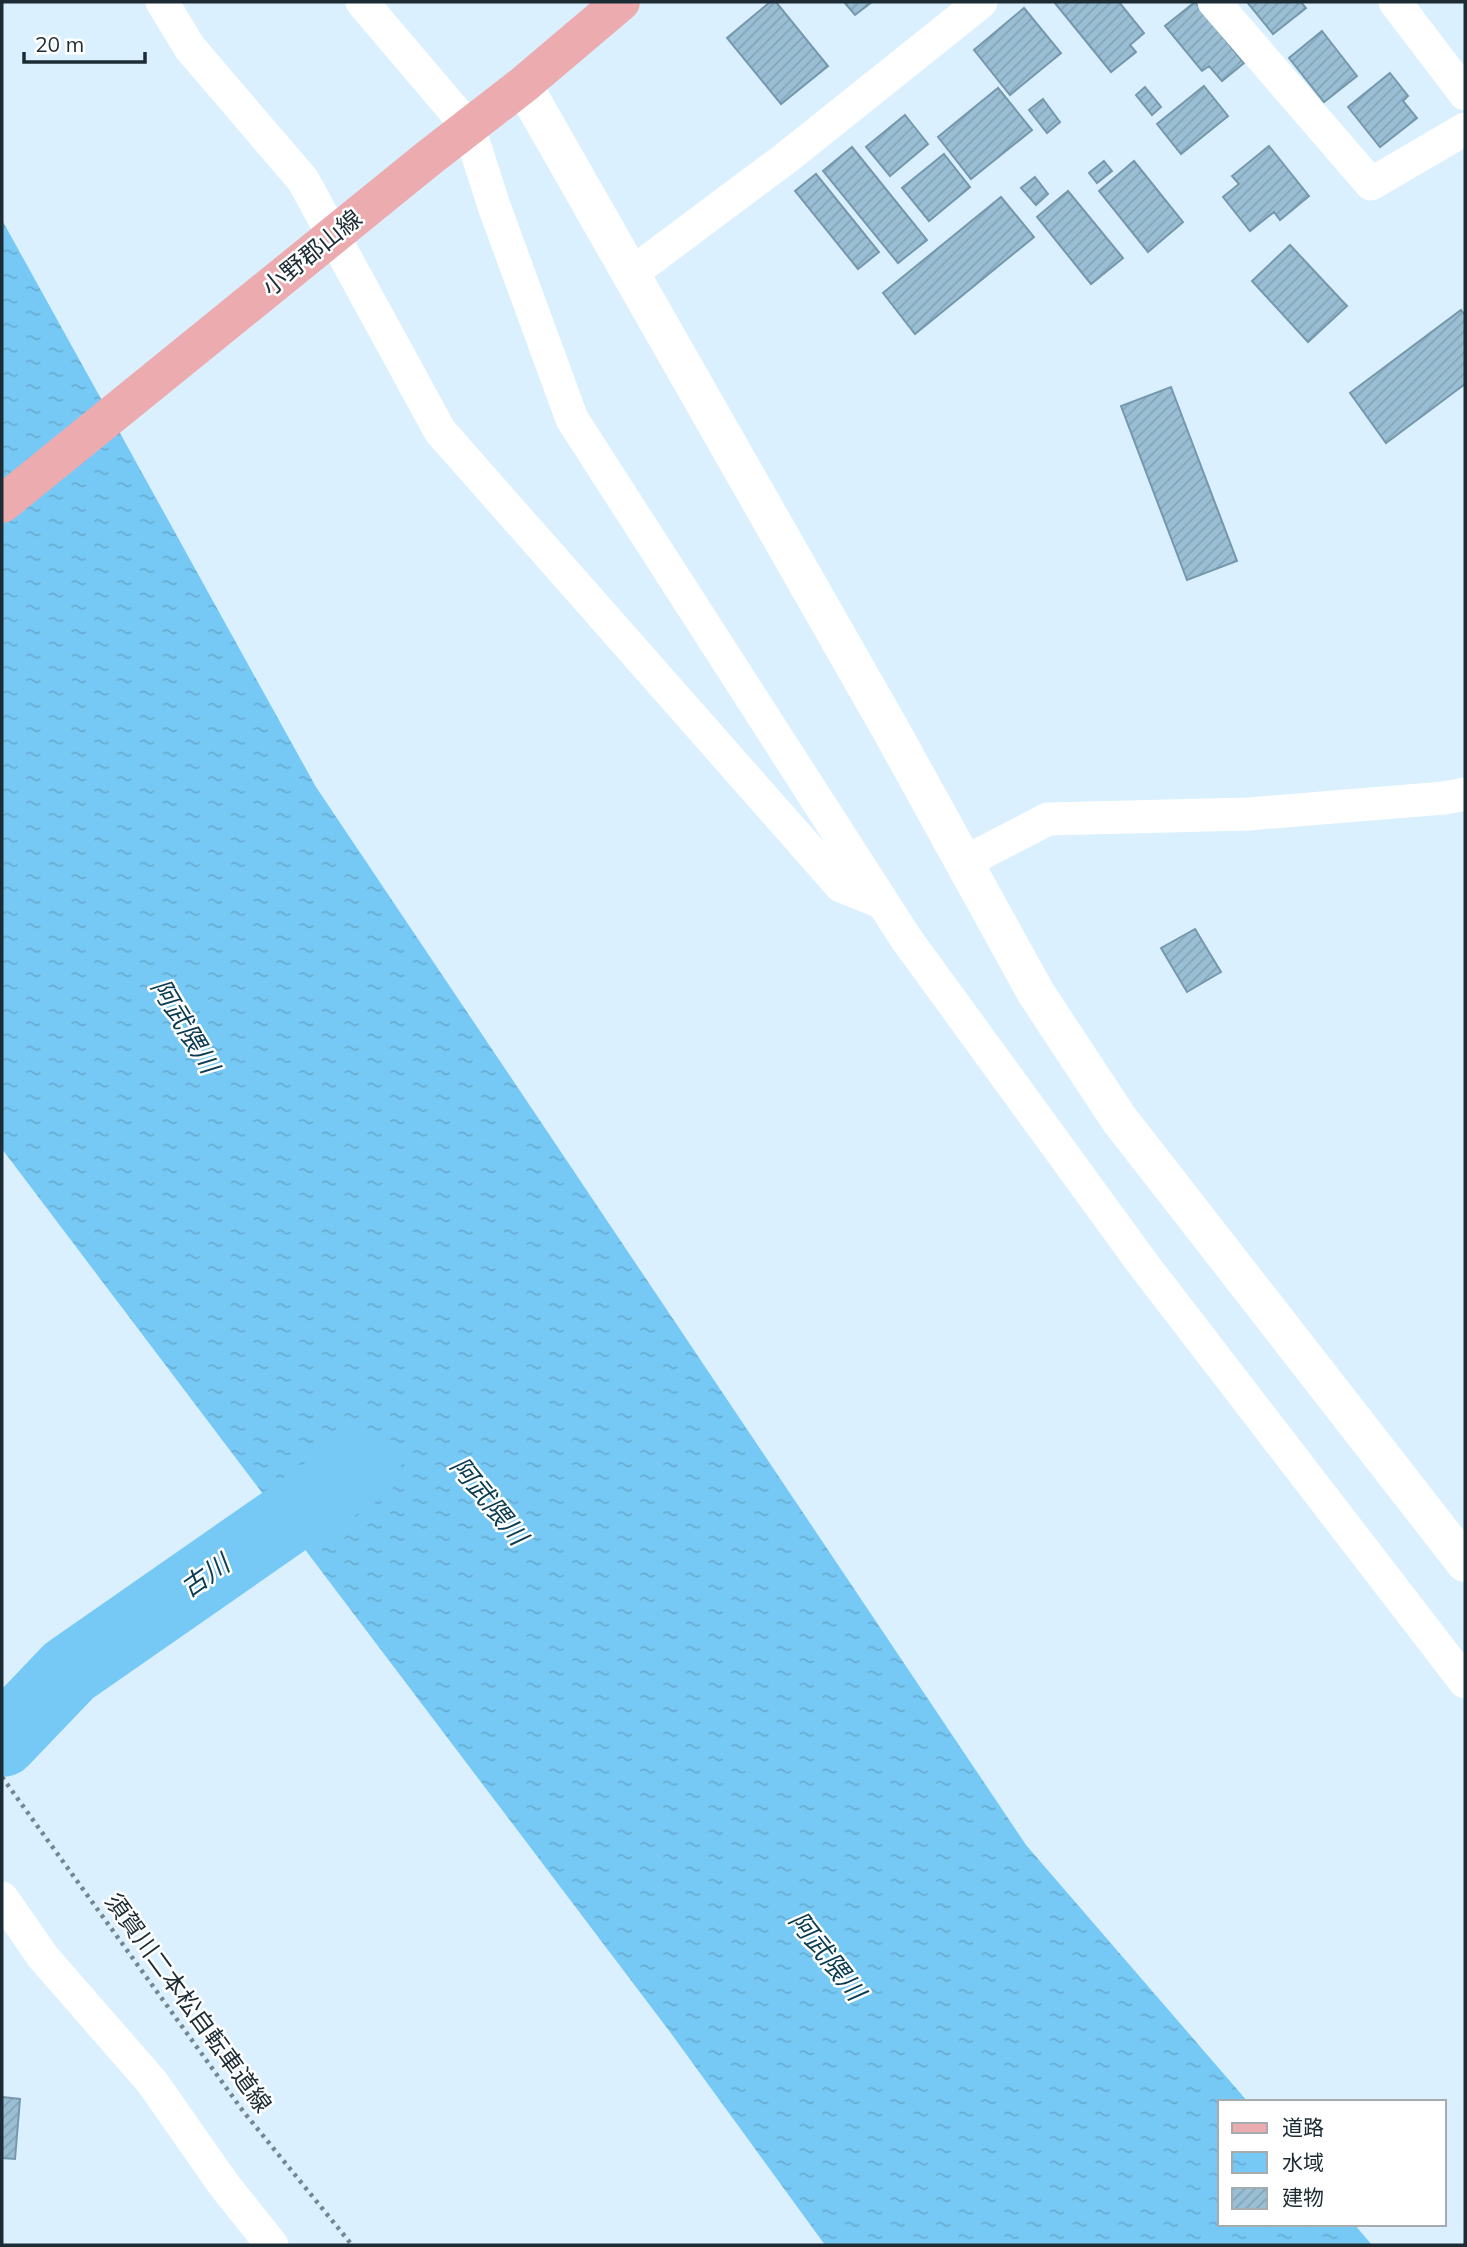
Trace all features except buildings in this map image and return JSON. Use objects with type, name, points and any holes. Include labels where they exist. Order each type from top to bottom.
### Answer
[{"type":"main road","name":"小野郡山線","points":[[2,504],[430,157],[523,85],[621,2]]},
{"type":"street","points":[[162,2],[190,48],[303,180],[440,431],[841,886],[883,903]]},
{"type":"street","points":[[362,2],[469,128],[494,206],[572,419],[883,903],[1143,1264],[1465,1682]]},
{"type":"street","points":[[389,2],[399,47]]},
{"type":"street","points":[[632,274],[786,158],[981,2]]},
{"type":"street","points":[[1214,2],[1371,184],[1465,129]]},
{"type":"street","points":[[1395,2],[1465,94]]},
{"type":"street","points":[[523,85],[892,732],[1036,993],[1119,1119],[1465,1563]]},
{"type":"street","points":[[963,863],[1048,819],[1248,814],[1465,794]]},
{"type":"street","points":[[2,1898],[43,1957],[152,2082],[264,2240]]},
{"type":"path","name":"須賀川二本松自転車道線","points":[[2,1777],[243,2111],[352,2245]]},
{"type":"water","name":"阿武隈川","points":[[2,220],[316,787],[1026,1845],[1246,2100],[1218,2100],[1218,2226],[1356,2226],[1372,2245],[825,2245],[670,2032],[2,1149]]},
{"type":"waterway","name":"古川","points":[[2,1741],[69,1671],[365,1465]]}]
